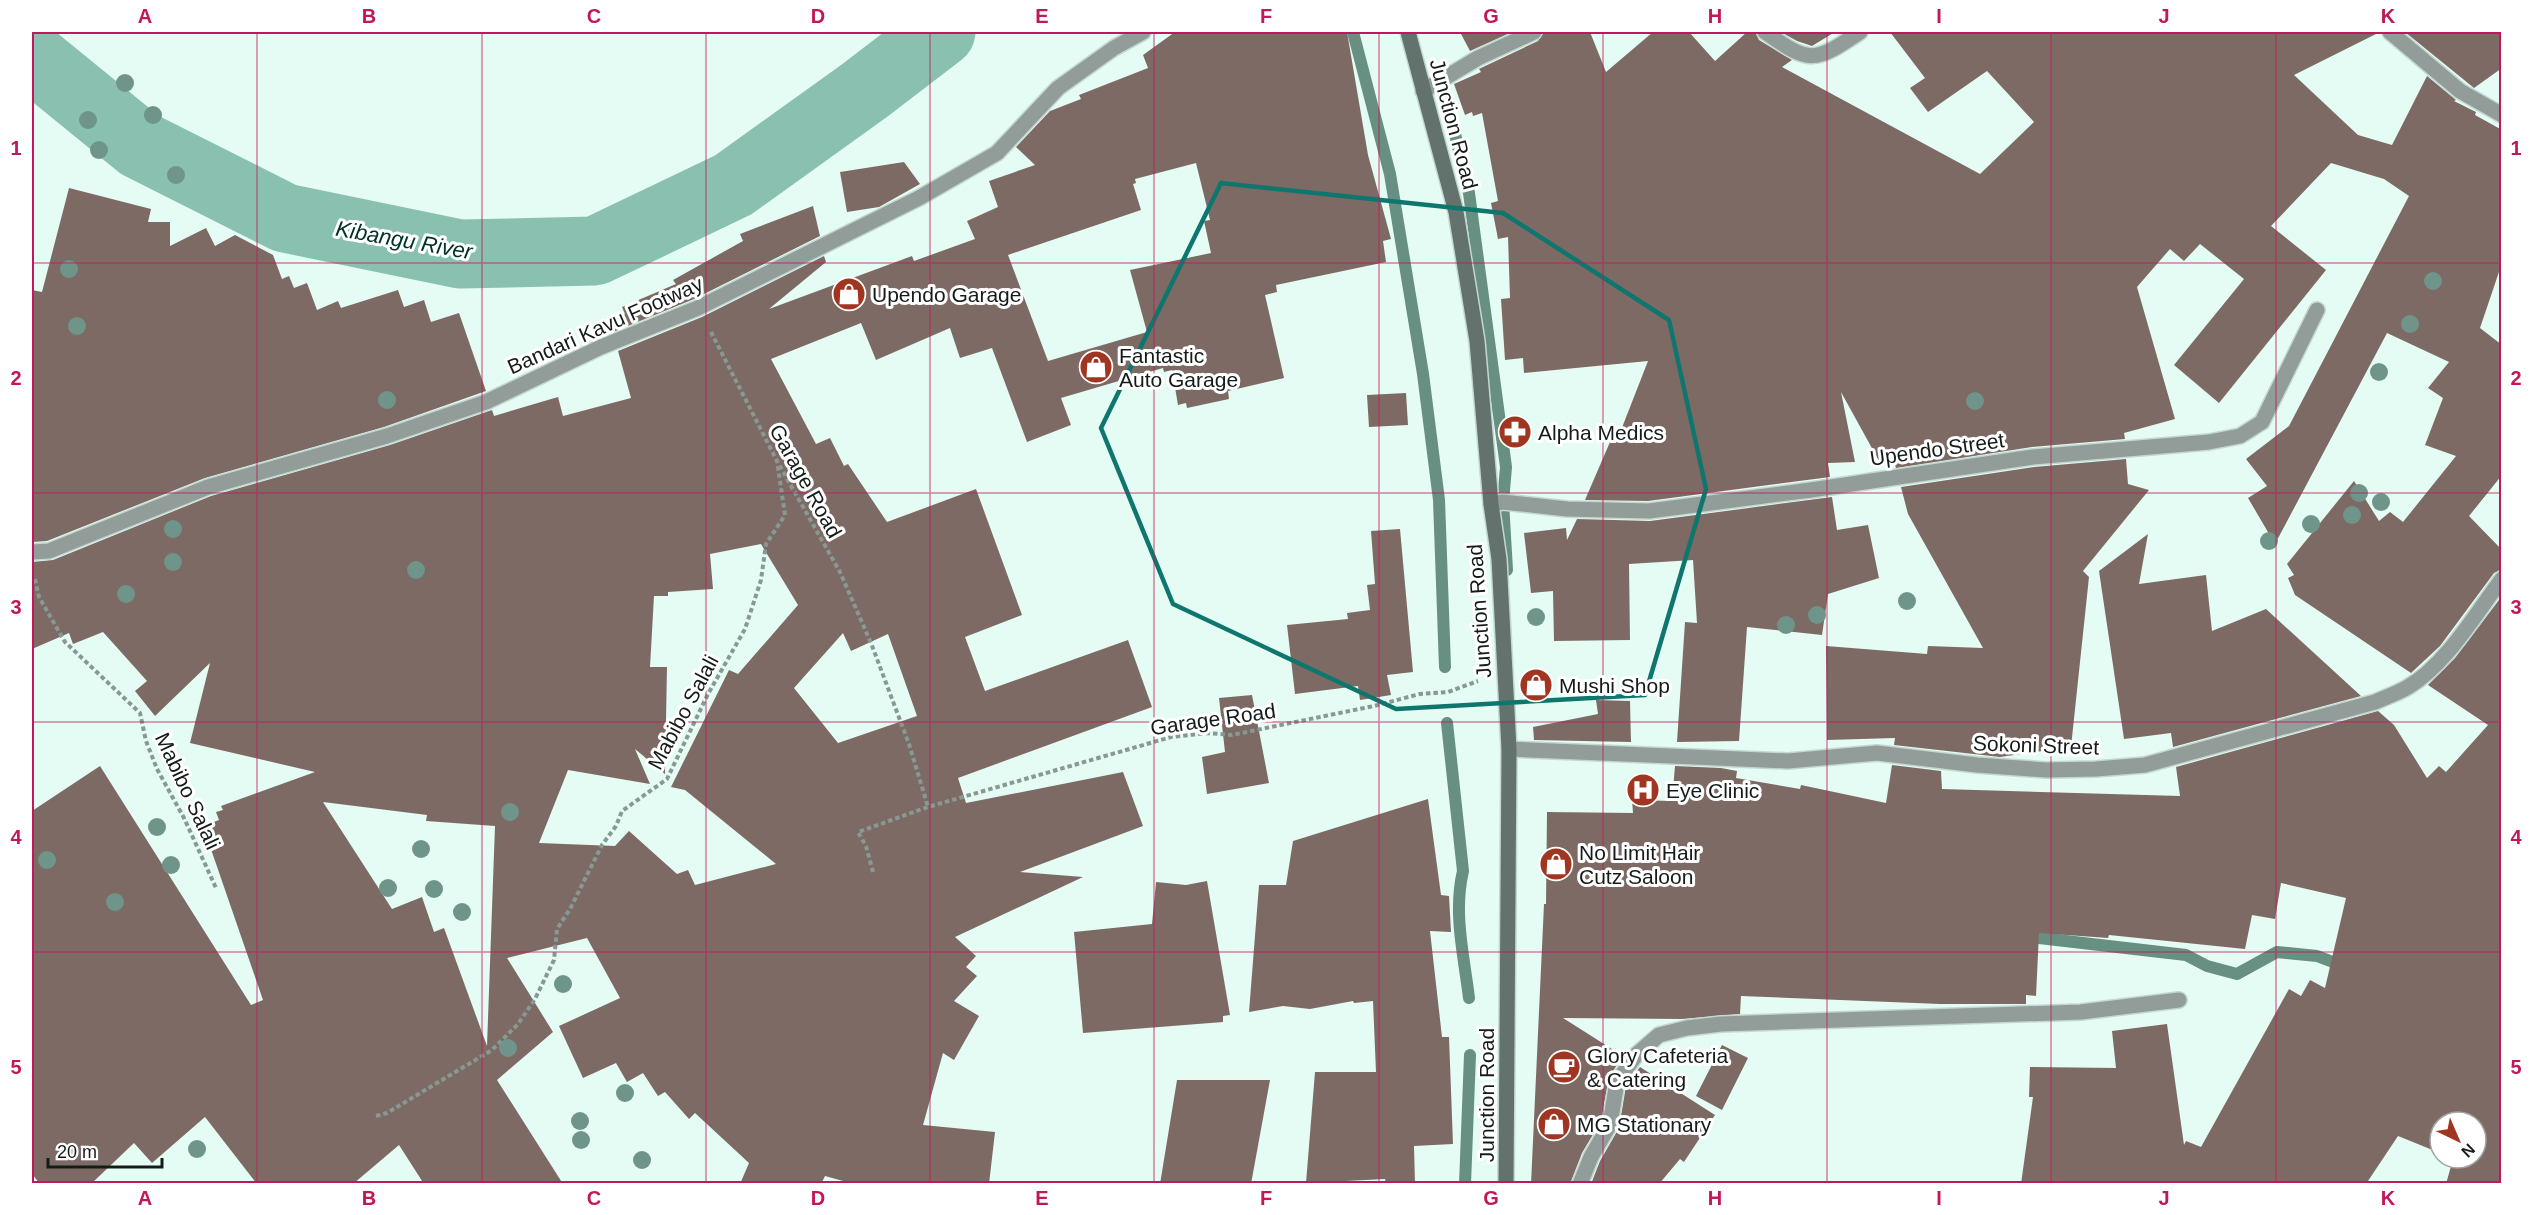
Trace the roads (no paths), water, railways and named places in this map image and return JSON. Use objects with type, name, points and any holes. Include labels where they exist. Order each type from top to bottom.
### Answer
[{"type":"main road","name":"Junction Road","points":[[1401,32],[1409,38],[1458,224],[1477,341],[1491,504],[1499,559],[1509,749],[1506,1184]]},
{"type":"street","name":"Bandari Kavu Footway","points":[[32,552],[49,551],[208,487],[387,436],[486,402],[601,347],[698,308],[919,198],[998,153],[1058,87],[1114,48],[1143,32]]},
{"type":"street","points":[[1423,91],[1478,58],[1533,32]]},
{"type":"street","points":[[1764,32],[1791,50],[1816,57],[1826,54],[1860,32]]},
{"type":"street","points":[[2390,32],[2460,91],[2502,115]]},
{"type":"street","name":"Upendo Street","points":[[1491,504],[1503,502],[1567,509],[1649,511],[2033,457],[2209,442],[2240,436],[2262,422],[2317,310]]},
{"type":"street","name":"Sokoni Street","points":[[1509,749],[1788,761],[1877,753],[1977,765],[2046,770],[2145,765],[2375,702],[2409,687],[2428,673],[2448,651],[2502,579]]},
{"type":"street","points":[[1580,1184],[1591,1157],[1610,1124],[1617,1082],[1636,1055],[1659,1035],[1687,1028],[1721,1024],[2080,1012],[2179,1000]]},
{"type":"waterway","name":"Kibangu River","points":[[32,57],[140,145],[285,218],[460,254],[595,251],[733,185],[864,91],[941,32]]},
{"type":"waterway","points":[[1353,32],[1390,174],[1423,374],[1439,500],[1445,667]]},
{"type":"waterway","points":[[1451,117],[1469,193],[1506,467],[1503,502],[1507,570]]},
{"type":"waterway","points":[[1447,723],[1463,871],[1459,919],[1469,998]]},
{"type":"waterway","points":[[2022,936],[2186,955],[2207,966],[2237,974],[2277,952],[2317,956],[2346,967]]},
{"type":"waterway","points":[[1465,1184],[1470,1055]]},
{"type":"place","name":"Upendo Garage","points":[[849,294]]},
{"type":"place","name":"Fantastic Auto Garage","points":[[1096,367]]},
{"type":"place","name":"Alpha Medics","points":[[1515,432]]},
{"type":"place","name":"Mushi Shop","points":[[1536,685]]},
{"type":"place","name":"Eye Clinic","points":[[1643,790]]},
{"type":"place","name":"No Limit Hair Cutz Saloon","points":[[1556,864]]},
{"type":"place","name":"Glory Cafeteria & Catering","points":[[1564,1067]]},
{"type":"place","name":"MG Stationary","points":[[1554,1124]]}]
